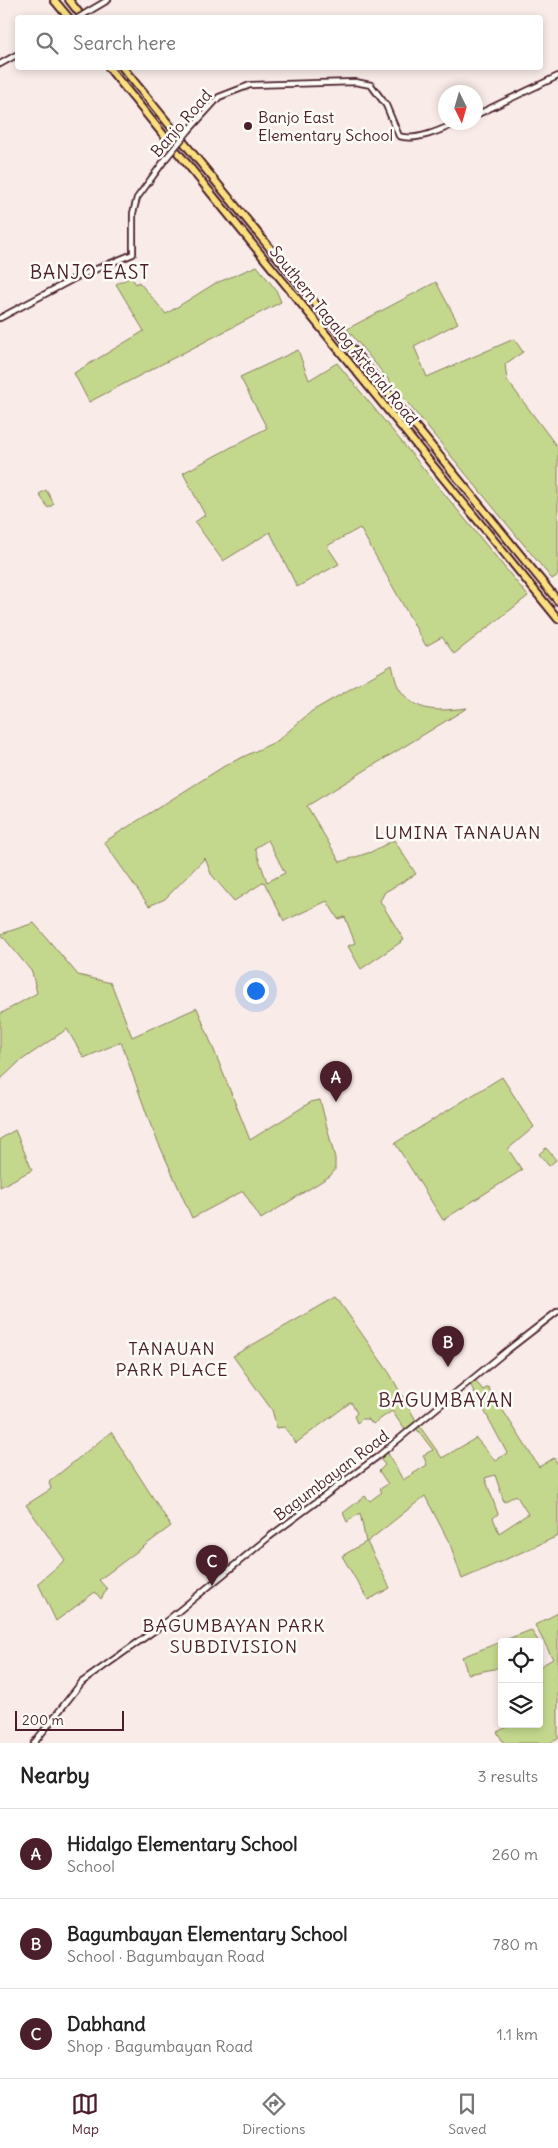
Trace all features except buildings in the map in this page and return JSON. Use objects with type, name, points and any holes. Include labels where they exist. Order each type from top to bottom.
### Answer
[{"type":"highway","points":[[54,0],[66,15]]},
{"type":"highway","points":[[69,0],[81,15]]},
{"type":"highway","name":"Southern Tagalog Arterial Road","points":[[111,70],[558,619]]},
{"type":"highway","name":"Southern Tagalog Arterial Road","points":[[125,70],[558,601]]},
{"type":"street","points":[[83,15],[108,0]]},
{"type":"street","points":[[0,64],[15,56]]},
{"type":"street","points":[[483,112],[558,76]]},
{"type":"street","name":"Banjo Road","points":[[0,318],[77,277],[134,254],[133,213],[137,198],[190,128],[218,97],[243,87],[263,83],[355,82],[370,85],[386,105],[400,136],[405,138],[438,130]]},
{"type":"street","name":"Bagumbayan Road","points":[[34,1743],[82,1682],[158,1628],[269,1537],[378,1456],[508,1349],[558,1311]]},
{"type":"green space","points":[[257,266],[276,290],[281,302],[89,402],[74,373],[144,331],[116,284],[131,277],[136,284],[139,282],[166,314],[214,284]]},
{"type":"green space","points":[[436,282],[458,323],[414,346],[427,377],[514,339],[523,352],[505,364],[507,380],[558,448],[558,575],[552,579],[347,329]]},
{"type":"green space","points":[[298,350],[309,380],[337,363],[528,596],[454,654],[442,637],[426,646],[360,528],[327,546],[339,564],[297,587],[270,532],[223,561],[195,522],[205,515],[183,473],[267,428],[240,377]]},
{"type":"green space","points":[[46,490],[54,504],[48,508],[39,494]]},
{"type":"green space","points":[[392,665],[398,686],[413,703],[420,707],[438,710],[467,708],[307,806],[340,862],[371,852],[394,840],[416,874],[385,892],[380,901],[404,940],[361,969],[348,946],[355,943],[345,917],[338,919],[327,901],[284,921],[264,882],[234,901],[211,874],[205,858],[165,899],[149,906],[104,842],[226,765],[277,741],[312,711]],"holes":[[[268,840],[285,873],[267,882],[255,848]]]},
{"type":"green space","points":[[34,923],[78,975],[111,983],[132,1037],[197,1008],[250,1140],[311,1102],[320,1100],[335,1158],[335,1170],[330,1176],[261,1219],[243,1191],[192,1218],[151,1126],[121,1042],[84,1058],[67,1029],[19,1062],[0,1080],[0,1014],[37,993],[32,972],[1,934]]},
{"type":"green space","points":[[502,1077],[534,1127],[508,1149],[522,1170],[443,1220],[395,1143]]},
{"type":"green space","points":[[15,1130],[32,1170],[0,1187],[0,1139]]},
{"type":"green space","points":[[546,1148],[556,1160],[549,1166],[539,1154]]},
{"type":"green space","points":[[336,1297],[390,1374],[418,1424],[442,1458],[476,1438],[495,1461],[507,1453],[469,1382],[473,1378],[483,1390],[488,1387],[539,1467],[554,1458],[558,1465],[558,1536],[462,1579],[450,1544],[425,1496],[367,1542],[390,1588],[368,1600],[342,1556],[366,1542],[360,1513],[347,1522],[343,1513],[365,1496],[370,1501],[382,1492],[380,1489],[388,1484],[379,1471],[385,1465],[378,1456],[386,1450],[403,1480],[427,1465],[423,1455],[433,1450],[415,1427],[407,1433],[392,1411],[373,1424],[368,1419],[362,1419],[357,1423],[354,1416],[357,1413],[351,1402],[296,1443],[284,1427],[277,1428],[272,1410],[233,1356]],"holes":[[[495,1475],[504,1502],[516,1495],[528,1514],[499,1533],[493,1518],[498,1514],[485,1478]]]},
{"type":"green space","points":[[111,1432],[171,1526],[99,1580],[107,1589],[101,1599],[95,1592],[56,1621],[38,1583],[65,1560],[26,1505],[51,1489],[49,1482]]},
{"type":"green space","points":[[558,1613],[558,1739],[550,1743],[504,1743],[497,1732],[505,1728],[543,1728],[543,1665],[553,1659],[535,1625]]},
{"type":"green space","points":[[531,1630],[536,1638],[511,1638]]},
{"type":"green space","points":[[498,1643],[498,1667],[494,1669],[468,1674],[462,1657]]},
{"type":"place","name":"Banjo East Elementary School","points":[[248,126]]},
{"type":"place","name":"Hidalgo Elementary School","points":[[336,1102]]},
{"type":"place","name":"Bagumbayan Elementary School","points":[[448,1367]]},
{"type":"place","name":"Dabhand","points":[[212,1586]]},
{"type":"district","name":"BANJO EAST","points":[[90,272]]},
{"type":"district","name":"LUMINA TANAUAN","points":[[458,833]]},
{"type":"district","name":"TANAUAN PARK PLACE","points":[[172,1359]]},
{"type":"district","name":"BAGUMBAYAN","points":[[446,1400]]},
{"type":"district","name":"BAGUMBAYAN PARK SUBDIVISION","points":[[234,1636]]}]
